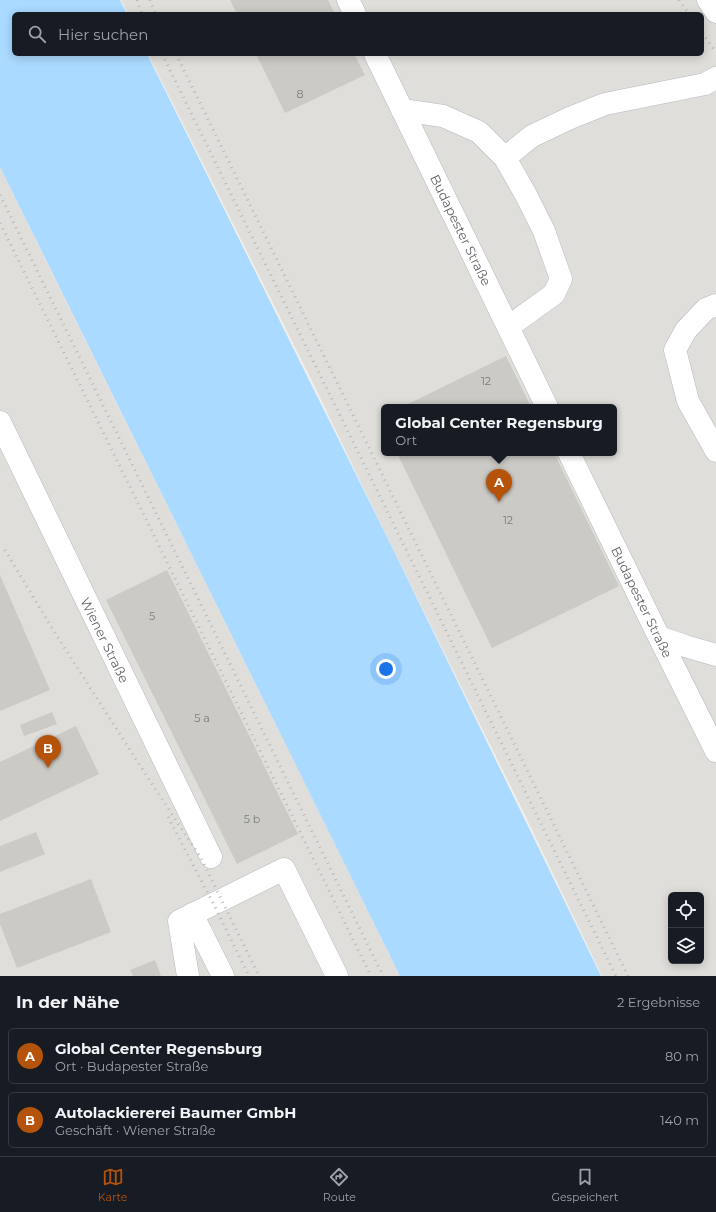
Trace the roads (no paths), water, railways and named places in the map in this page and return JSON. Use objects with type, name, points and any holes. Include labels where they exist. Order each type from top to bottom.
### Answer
[{"type":"street","points":[[348,0],[354,12]]},
{"type":"street","points":[[708,0],[716,12]]},
{"type":"street","name":"Budapester Straße","points":[[376,56],[546,404]]},
{"type":"street","points":[[505,158],[532,136],[570,118],[605,104],[705,84],[716,78]]},
{"type":"street","points":[[402,110],[443,116],[479,132],[505,158],[526,194],[544,231],[561,279],[554,294],[508,327]]},
{"type":"street","points":[[716,305],[706,309],[686,330],[675,350],[688,401],[716,451]]},
{"type":"street","name":"Wiener Straße","points":[[0,422],[211,857]]},
{"type":"street","name":"Budapester Straße","points":[[570,456],[716,751]]},
{"type":"street","points":[[659,637],[716,655]]},
{"type":"street","points":[[188,976],[179,921],[284,869],[337,976]]},
{"type":"street","points":[[192,914],[224,976]]},
{"type":"water","points":[[0,0],[120,0],[126,12],[12,12],[12,56],[148,56],[386,535],[601,976],[400,976],[0,167]]},
{"type":"railway","points":[[137,0],[141,12]]},
{"type":"railway","points":[[150,0],[155,12]]},
{"type":"railway","points":[[679,0],[688,12]]},
{"type":"railway","points":[[704,36],[716,52]]},
{"type":"railway","points":[[163,56],[616,976]]},
{"type":"railway","points":[[177,56],[628,976]]},
{"type":"railway","points":[[0,195],[383,976]]},
{"type":"railway","points":[[0,223],[371,976]]},
{"type":"railway","points":[[5,550],[50,625],[201,858],[259,976]]},
{"type":"railway","points":[[168,817],[249,976]]},
{"type":"place","name":"Global Center Regensburg","points":[[499,502]]},
{"type":"place","name":"Autolackiererei Baumer GmbH","points":[[48,768]]}]
